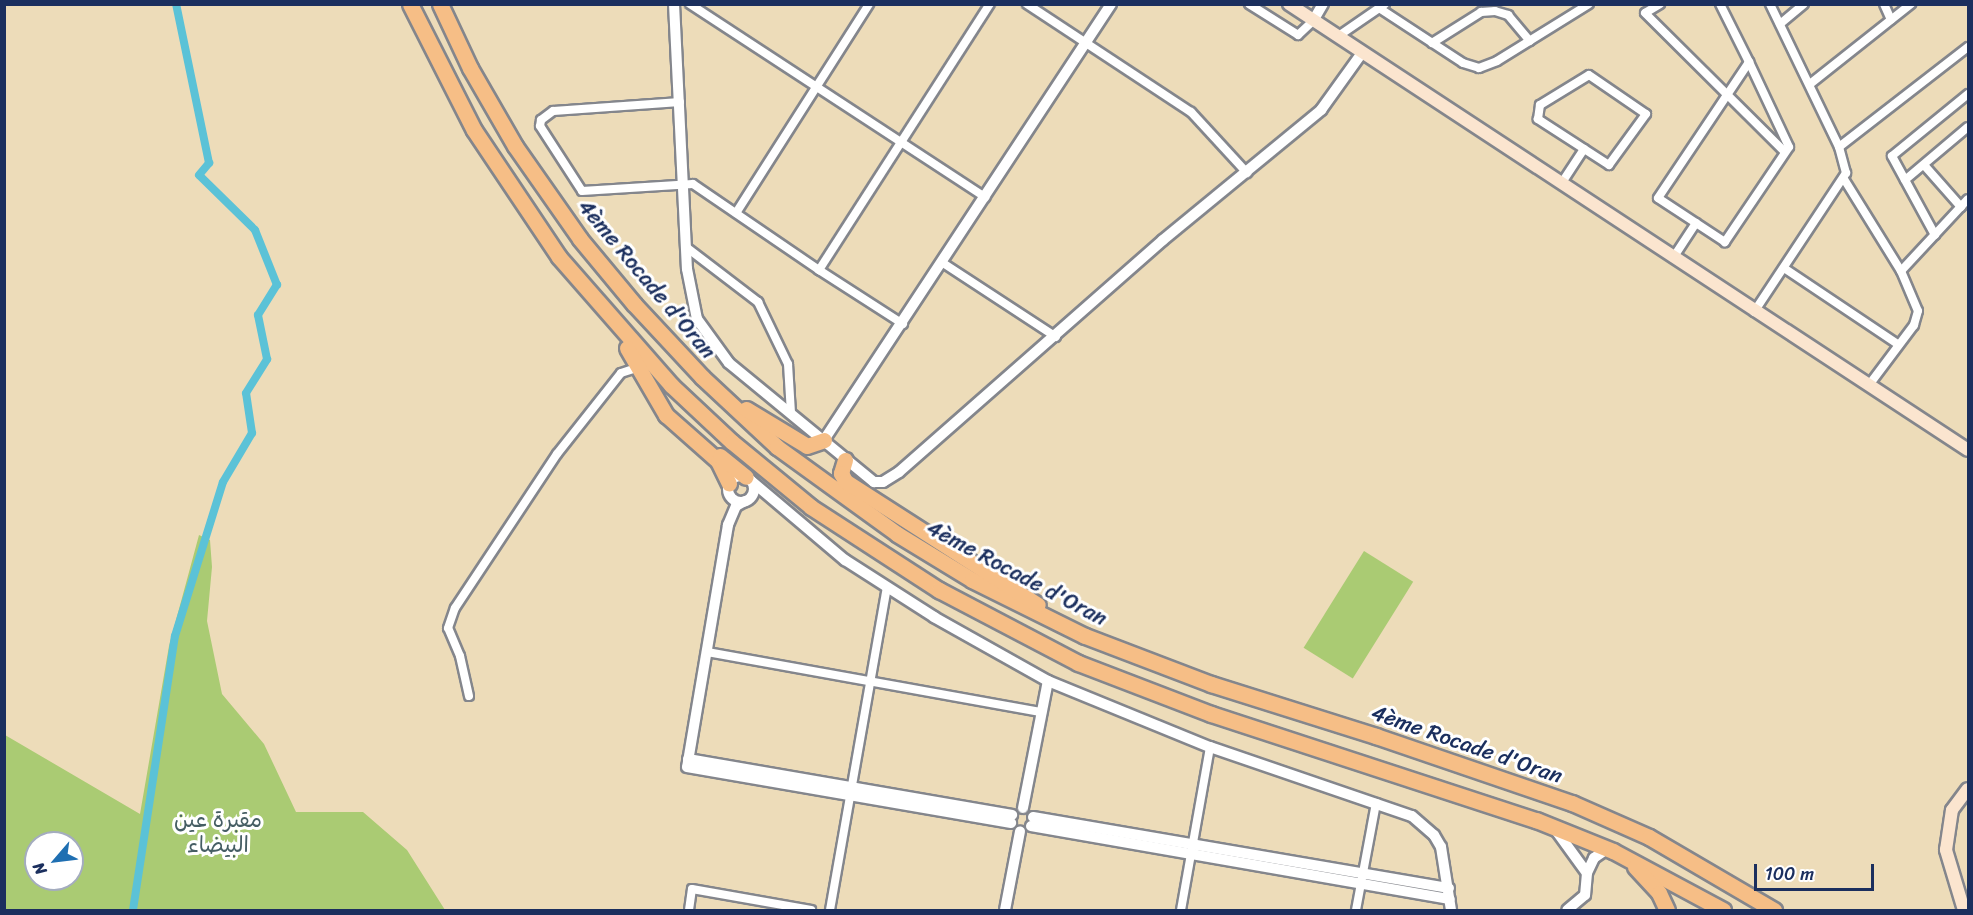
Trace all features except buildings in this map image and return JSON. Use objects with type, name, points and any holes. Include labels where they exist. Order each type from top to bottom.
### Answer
[{"type":"highway","points":[[410,4],[451,88],[498,170],[559,257],[607,315],[671,385],[732,442],[811,507],[896,564],[994,621],[1070,659],[1211,714],[1553,827],[1610,850],[1723,910]]},
{"type":"highway","name":"4ème Rocade d'Oran","points":[[440,4],[470,68],[539,182],[627,297],[712,387],[777,447],[888,528],[972,580],[1085,636],[1211,684],[1572,803],[1649,837],[1774,910]]},
{"type":"highway","points":[[607,315],[666,415],[718,461],[729,488]]},
{"type":"highway","points":[[712,387],[798,442],[810,446],[824,440]]},
{"type":"highway","points":[[732,442],[698,421],[688,423],[692,434],[747,478]]},
{"type":"highway","points":[[845,460],[841,473],[845,481],[876,504],[1085,636]]},
{"type":"highway","points":[[1610,850],[1646,877],[1667,910]]},
{"type":"main road","points":[[1289,4],[1754,312],[1968,450]]},
{"type":"main road","points":[[1965,910],[1950,874],[1947,830],[1952,810],[1968,789]]},
{"type":"street","points":[[674,4],[686,247],[692,302],[704,333],[729,363],[874,482],[890,478],[1056,337],[1163,240],[1321,110],[1362,53]]},
{"type":"street","points":[[690,4],[985,197]]},
{"type":"street","points":[[736,213],[869,4]]},
{"type":"street","points":[[819,270],[899,142],[990,4]]},
{"type":"street","points":[[1027,4],[1191,112],[1247,173]]},
{"type":"street","points":[[824,440],[903,324],[1111,4]]},
{"type":"street","points":[[1249,4],[1298,35],[1313,21],[1320,6]]},
{"type":"street","points":[[1660,4],[1645,13],[1785,152]]},
{"type":"street","points":[[1720,4],[1749,62],[1789,147],[1725,242],[1658,198],[1749,62]]},
{"type":"street","points":[[1754,312],[1844,179],[1846,167],[1810,84],[1770,4]]},
{"type":"street","points":[[1780,24],[1804,4]]},
{"type":"street","points":[[1884,4],[1891,20]]},
{"type":"street","points":[[1810,84],[1909,5]]},
{"type":"street","points":[[1337,37],[1382,6],[1463,63],[1479,68],[1530,41],[1583,6]]},
{"type":"street","points":[[1432,43],[1482,12],[1495,11],[1508,15],[1530,41]]},
{"type":"street","points":[[1839,147],[1968,47]]},
{"type":"street","points":[[1589,75],[1646,114],[1609,165],[1584,149],[1538,119],[1540,105],[1589,75]]},
{"type":"street","points":[[1935,235],[1892,156],[1968,94]]},
{"type":"street","points":[[680,102],[553,111],[541,120],[540,126],[582,191],[684,183],[706,191],[819,270],[903,324]]},
{"type":"street","points":[[1905,180],[1968,128]]},
{"type":"street","points":[[1561,184],[1584,149]]},
{"type":"street","points":[[1924,165],[1961,207]]},
{"type":"street","points":[[1844,179],[1863,203],[1901,272],[1918,311],[1914,325],[1869,385]]},
{"type":"street","points":[[1901,272],[1968,199]]},
{"type":"street","points":[[1673,258],[1696,223]]},
{"type":"street","points":[[686,247],[758,302],[788,364],[791,413]]},
{"type":"street","points":[[943,263],[1056,337]]},
{"type":"street","points":[[1784,268],[1899,345]]},
{"type":"street","points":[[469,696],[448,628],[454,608],[557,454],[621,373],[639,367]]},
{"type":"street","points":[[728,525],[729,488],[738,477],[747,478],[778,506],[887,587],[1047,681],[1210,747],[1412,816],[1434,835],[1446,861],[1451,910]]},
{"type":"street","points":[[747,478],[753,486],[748,499],[732,512],[728,525],[688,763],[1011,819],[1020,831]]},
{"type":"street","points":[[729,488],[736,501],[748,499],[778,506]]},
{"type":"street","points":[[830,910],[887,587]]},
{"type":"street","points":[[707,652],[1041,712]]},
{"type":"street","points":[[1011,819],[1023,808],[1047,681]]},
{"type":"street","points":[[1181,910],[1210,747]]},
{"type":"street","points":[[1356,910],[1376,803]]},
{"type":"street","points":[[1023,808],[1032,822]]},
{"type":"street","points":[[1005,910],[1020,831],[1032,822],[1449,894]]},
{"type":"street","points":[[1553,827],[1587,873]]},
{"type":"street","points":[[1567,910],[1585,896],[1587,873],[1594,858],[1610,850]]},
{"type":"street","points":[[689,910],[692,889],[811,910]]},
{"type":"street","points":[[1444,910],[1449,894]]},
{"type":"green space","name":"مقبرة عين البيضاء","points":[[199,535],[210,540],[212,567],[207,621],[222,694],[264,744],[296,812],[363,812],[407,850],[445,910],[5,910],[5,735],[140,814],[169,646]]},
{"type":"green space","points":[[1364,551],[1413,582],[1353,678],[1304,648]]},
{"type":"waterway","points":[[133,910],[175,636],[223,482],[252,433],[246,393],[267,359],[258,315],[277,285],[255,230],[199,175],[209,163],[176,4]]}]
